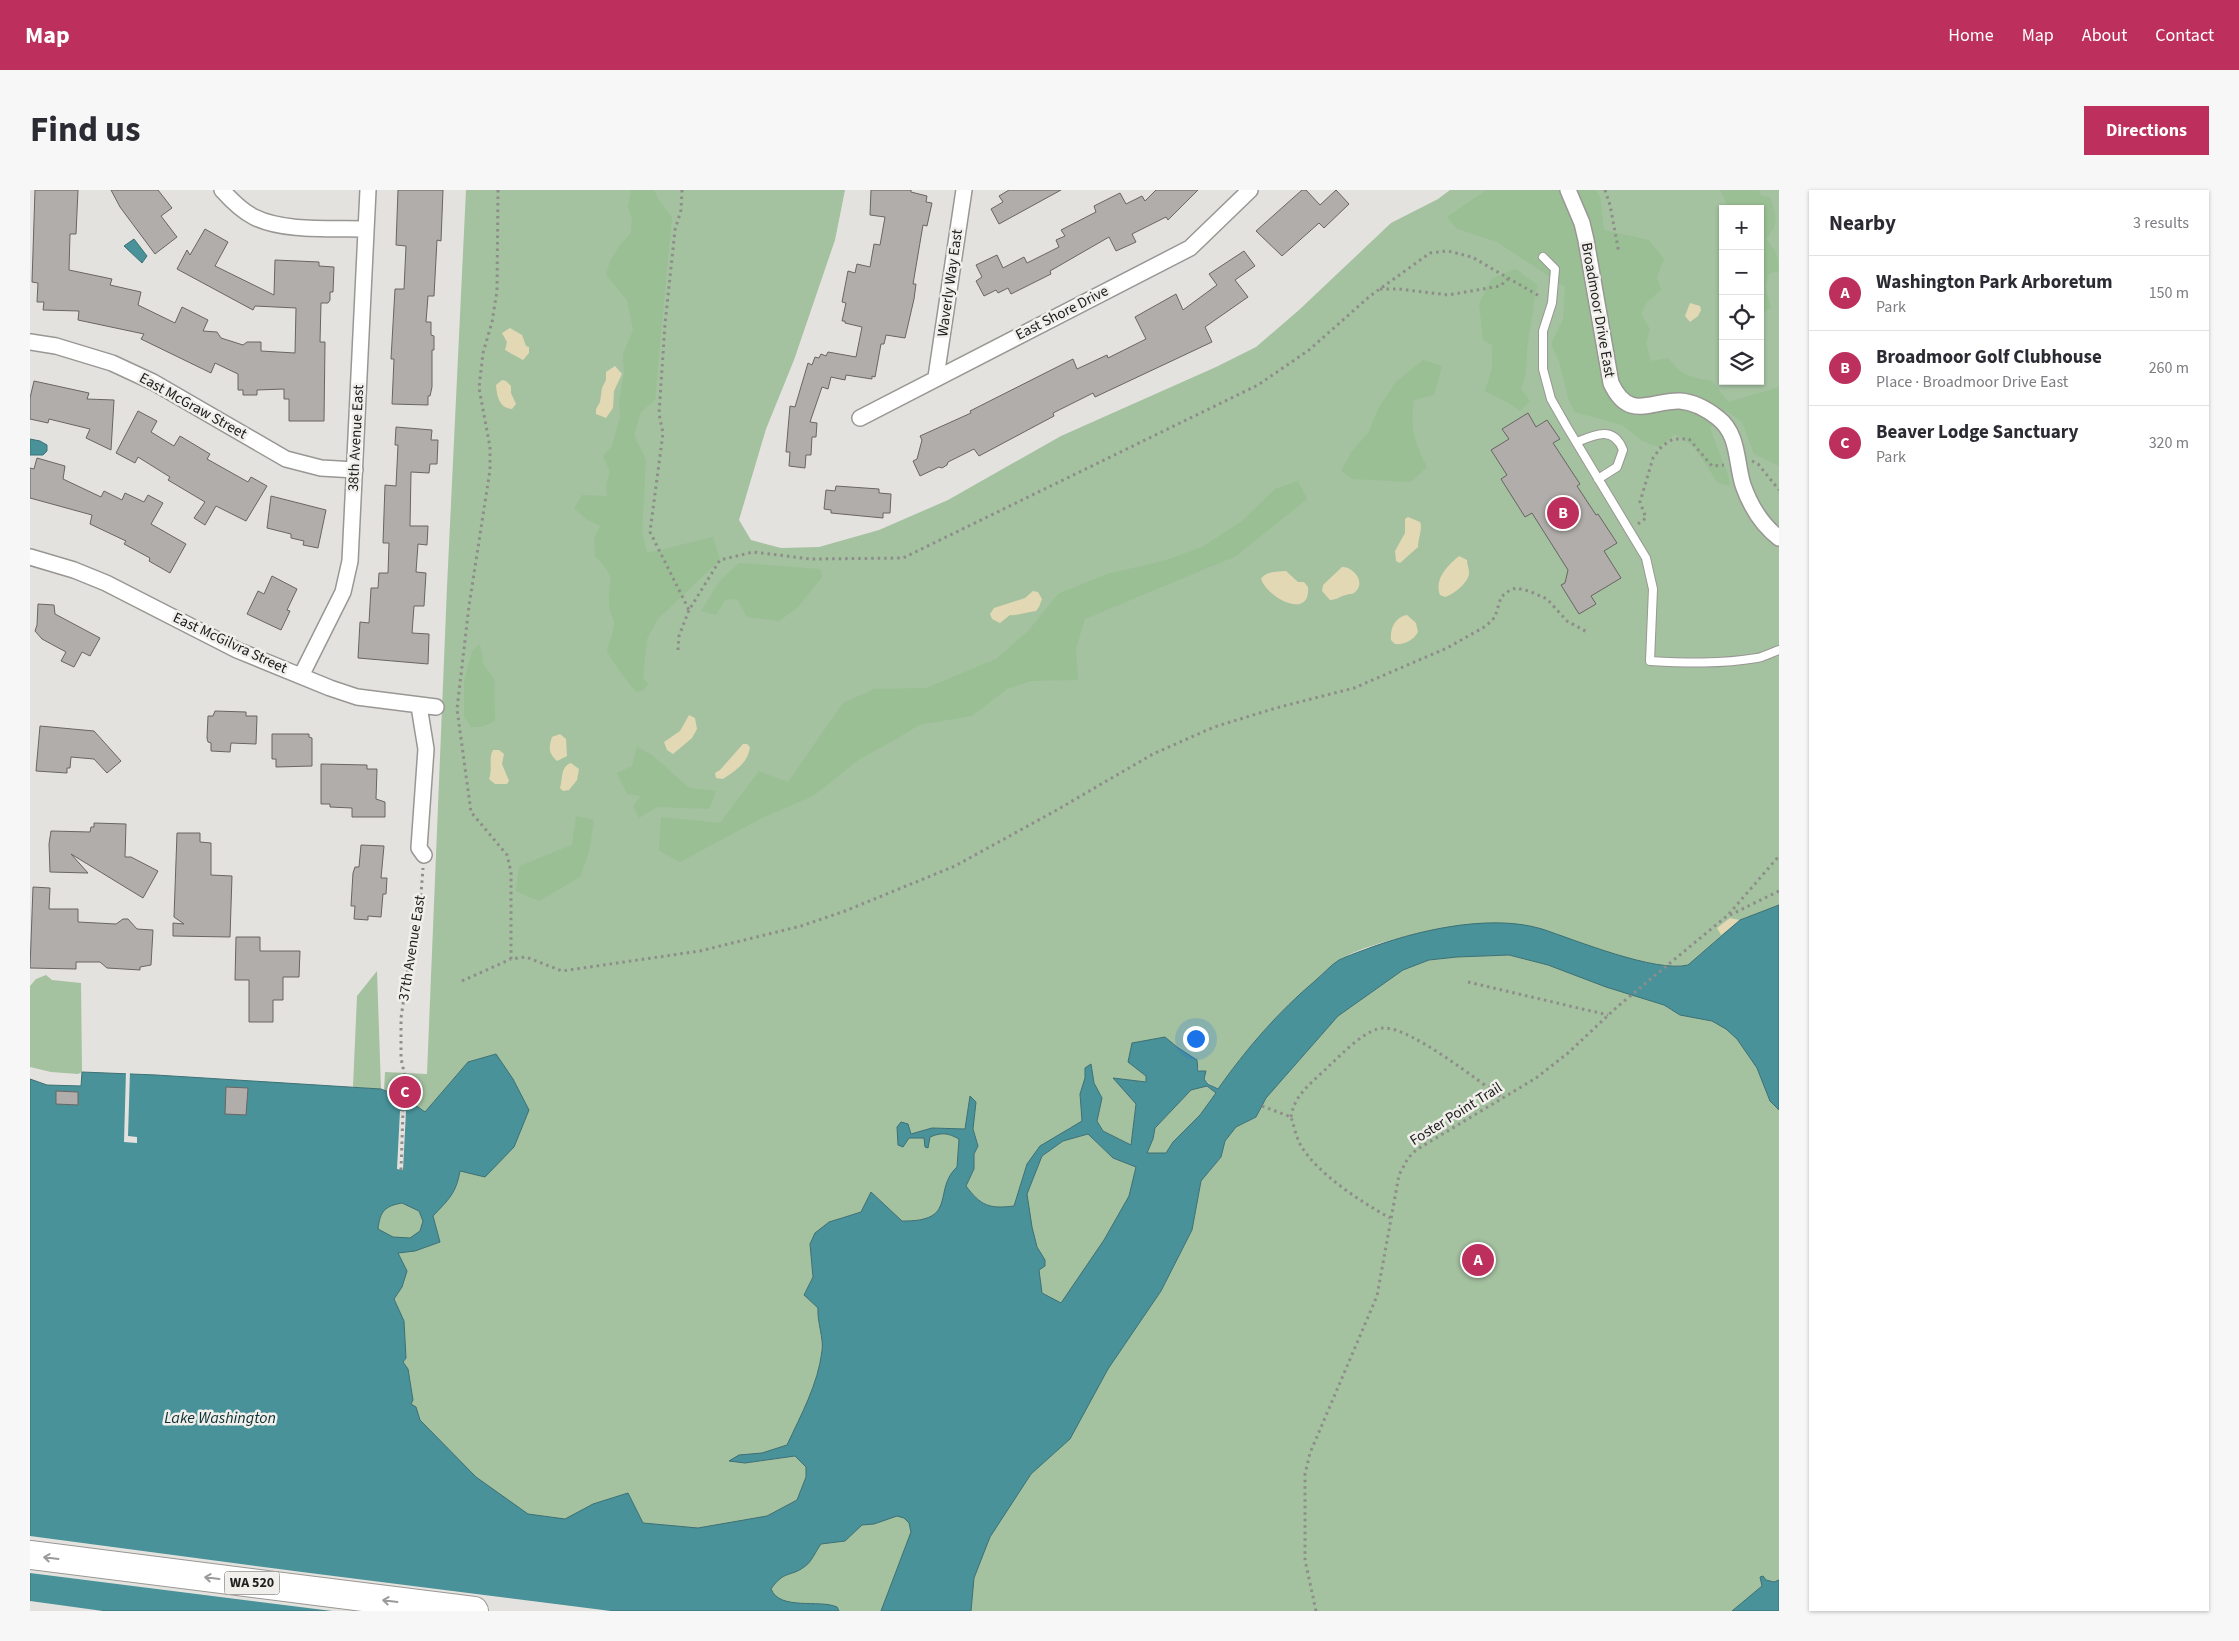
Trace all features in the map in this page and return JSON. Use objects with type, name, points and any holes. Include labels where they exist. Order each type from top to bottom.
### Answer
[{"type":"highway","name":"WA 520","points":[[30,1555],[474,1611]]},
{"type":"street","points":[[222,190],[234,203],[255,218],[288,226],[365,229]]},
{"type":"street","name":"38th Avenue East","points":[[302,676],[343,592],[350,561],[368,190]]},
{"type":"street","name":"Waverly Way East","points":[[936,377],[964,190]]},
{"type":"street","name":"East Shore Drive","points":[[860,418],[936,377],[1190,248],[1250,190]]},
{"type":"street","name":"Broadmoor Drive East","points":[[1568,190],[1582,223],[1611,383],[1617,394],[1631,404],[1644,408],[1676,401],[1691,403],[1710,412],[1721,420],[1729,430],[1734,442],[1743,485],[1750,503],[1762,522],[1779,538]]},
{"type":"street","name":"East McGraw Street","points":[[30,342],[56,346],[112,363],[145,378],[286,459],[320,468],[354,470]]},
{"type":"street","name":"East McGilvra Street","points":[[30,557],[74,570],[106,583],[237,650],[357,697],[436,707]]},
{"type":"street","points":[[420,706],[426,749],[419,848],[424,855]]},
{"type":"lane","points":[[1543,257],[1555,269],[1552,303],[1542,331],[1543,369],[1551,399],[1646,558],[1653,589],[1650,661],[1690,664],[1718,662],[1759,658],[1779,650]]},
{"type":"lane","points":[[1577,442],[1601,434],[1612,435],[1620,442],[1623,450],[1617,467],[1598,478]]},
{"type":"path","points":[[498,190],[497,291],[492,322],[483,353],[479,388],[490,447],[490,470],[485,489],[457,709],[471,812],[507,855],[511,872],[511,959]]},
{"type":"path","points":[[682,190],[681,210],[675,230],[665,324],[659,414],[663,433],[650,532],[689,610]]},
{"type":"path","points":[[1605,190],[1610,205],[1619,253]]},
{"type":"path","points":[[678,650],[679,636],[689,610],[720,560],[753,552],[811,559],[903,558],[1258,385],[1309,350],[1379,289],[1430,253],[1448,251],[1472,257],[1552,303]]},
{"type":"path","points":[[1379,289],[1399,289],[1448,296],[1500,286],[1508,279]]},
{"type":"path","points":[[1629,529],[1646,518],[1640,502],[1653,458],[1662,446],[1673,439],[1690,439],[1712,466],[1728,464]]},
{"type":"path","points":[[1752,461],[1758,464],[1779,490]]},
{"type":"path","points":[[462,981],[511,959],[526,957],[562,971],[700,951],[801,926],[845,911],[956,866],[1153,754],[1214,727],[1276,708],[1354,688],[1447,648],[1486,626],[1495,617],[1501,597],[1516,588],[1529,591],[1547,599],[1567,621],[1587,632]]},
{"type":"path","name":"37th Avenue East","points":[[410,1101],[400,1058],[401,1018],[409,962],[419,920],[424,855]]},
{"type":"path","name":"Foster Point Trail","points":[[1316,1611],[1306,1560],[1305,1474],[1310,1453],[1377,1296],[1399,1175],[1408,1158],[1416,1150],[1536,1078],[1568,1053],[1617,1007],[1728,915],[1779,856]]},
{"type":"path","points":[[1728,915],[1779,891]]},
{"type":"path","points":[[1468,982],[1608,1015]]},
{"type":"path","points":[[1390,1218],[1365,1204],[1313,1163],[1300,1144],[1291,1116],[1293,1104],[1303,1092],[1361,1036],[1384,1028],[1416,1038],[1503,1098]]},
{"type":"path","points":[[400,1170],[403,1111],[408,1092]]},
{"type":"path","points":[[1262,1106],[1291,1116]]},
{"type":"green space","points":[[466,190],[845,190],[835,240],[794,360],[766,429],[739,520],[751,540],[781,548],[819,547],[879,530],[948,500],[1061,436],[1216,367],[1256,347],[1299,310],[1391,223],[1438,199],[1450,190],[1779,190],[1779,905],[1740,920],[1688,965],[1662,965],[1645,962],[1608,953],[1525,927],[1495,923],[1449,927],[1423,932],[1354,952],[1333,964],[1289,1004],[1240,1059],[1218,1089],[1203,1077],[1197,1060],[1165,1037],[1146,1082],[1114,1078],[1136,1104],[1131,1145],[1103,1131],[1097,1120],[1102,1098],[1094,1083],[1091,1064],[1080,1094],[1082,1122],[1069,1128],[1027,1164],[1015,1206],[998,1207],[986,1205],[976,1198],[966,1186],[974,1169],[974,1154],[978,1146],[973,1129],[976,1102],[970,1096],[965,1129],[932,1128],[913,1134],[897,1127],[903,1146],[909,1138],[930,1137],[938,1133],[948,1133],[959,1139],[957,1167],[949,1179],[942,1203],[934,1214],[918,1221],[856,1213],[834,1220],[828,1224],[810,1244],[813,1277],[804,1295],[818,1308],[835,1310],[800,1450],[730,1461],[745,1463],[795,1456],[806,1467],[806,1477],[797,1500],[769,1515],[680,1578],[30,1317],[317,1238],[529,1110],[513,1079],[496,1054],[468,1062],[425,1112],[383,1110],[385,1072],[427,1074]]},
{"type":"green space","points":[[631,190],[654,190],[672,217],[655,400],[641,412],[634,435],[646,460],[642,532],[647,553],[713,537],[720,560],[658,619],[647,639],[643,678],[648,684],[643,691],[636,691],[607,652],[614,623],[609,601],[610,577],[608,571],[595,556],[594,538],[600,526],[586,519],[574,508],[582,495],[607,496],[606,484],[610,472],[603,456],[612,446],[620,417],[619,401],[624,373],[623,354],[633,330],[627,300],[606,275],[610,261],[620,245],[631,233],[632,219],[628,207]]},
{"type":"green space","points":[[1486,190],[1596,190],[1600,197],[1604,230],[1649,240],[1664,259],[1657,277],[1661,290],[1647,302],[1641,314],[1650,329],[1646,343],[1651,361],[1668,358],[1678,369],[1687,375],[1712,381],[1728,402],[1779,387],[1779,466],[1754,454],[1742,422],[1725,410],[1710,428],[1728,475],[1730,486],[1718,483],[1694,447],[1675,434],[1659,447],[1642,441],[1622,425],[1575,412],[1569,401],[1559,361],[1551,344],[1563,319],[1565,287],[1497,242],[1457,229],[1447,217]]},
{"type":"green space","points":[[1720,190],[1759,190],[1761,196],[1770,197],[1775,215],[1775,225],[1766,239],[1776,253],[1778,271],[1769,274],[1765,285],[1771,308],[1764,312],[1764,205],[1727,205]]},
{"type":"green space","points":[[1516,269],[1537,285],[1527,349],[1526,374],[1521,389],[1530,401],[1520,411],[1485,391],[1492,368],[1492,345],[1483,340],[1479,304],[1492,278]]},
{"type":"green space","points":[[1423,360],[1442,366],[1434,395],[1414,400],[1414,435],[1427,467],[1411,482],[1353,479],[1341,471],[1352,451],[1368,433],[1379,407],[1396,382]]},
{"type":"green space","points":[[1298,481],[1307,499],[1236,556],[1085,619],[1076,648],[1078,680],[1031,681],[1007,689],[972,716],[919,725],[861,758],[813,796],[762,818],[680,862],[659,851],[661,817],[720,823],[759,771],[788,782],[843,703],[874,689],[926,688],[996,659],[1028,631],[1058,594],[1107,574],[1167,560],[1204,546],[1242,521],[1275,489]]},
{"type":"green space","points":[[739,563],[820,569],[822,577],[798,607],[779,621],[747,617],[737,599],[725,600],[716,615],[701,611],[720,581]]},
{"type":"green space","points":[[480,644],[483,664],[494,679],[495,721],[481,727],[471,727],[464,716],[464,681],[472,651]]},
{"type":"green space","points":[[637,747],[651,754],[689,788],[716,791],[709,809],[657,807],[639,818],[633,806],[641,796],[627,794],[617,773],[632,766]]},
{"type":"green space","points":[[576,816],[594,820],[589,852],[580,877],[539,901],[516,891],[519,866],[572,845]]},
{"type":"green space","points":[[1509,955],[1548,965],[1664,1005],[1671,1010],[1708,996],[1779,1060],[1779,1580],[1774,1582],[1766,1580],[1762,1586],[1732,1611],[928,1611],[1118,1354],[1161,1291],[1192,1230],[1201,1181],[1221,1157],[1225,1141],[1236,1127],[1256,1117],[1266,1098],[1338,1016],[1403,970],[1429,960]]},
{"type":"green space","points":[[377,971],[381,1089],[353,1087],[357,996]]},
{"type":"green space","points":[[46,975],[52,980],[81,983],[82,1072],[78,1074],[51,1072],[30,1067],[30,986],[36,979]]},
{"type":"green space","points":[[1207,1086],[1216,1093],[1200,1115],[1173,1142],[1166,1153],[1146,1153],[1153,1139],[1155,1128],[1191,1089]]},
{"type":"green space","points":[[1088,1134],[1113,1158],[1140,1160],[1150,1181],[1064,1325],[1033,1295],[1026,1195],[1042,1156],[1063,1141]]},
{"type":"green space","points":[[922,1459],[908,1611],[719,1611],[789,1526]]},
{"type":"sand","points":[[1690,303],[1700,306],[1701,310],[1698,316],[1690,322],[1685,316]]},
{"type":"sand","points":[[510,328],[522,335],[526,346],[529,347],[529,353],[523,360],[505,350],[507,342],[502,333]]},
{"type":"sand","points":[[615,366],[622,374],[614,391],[613,408],[606,418],[596,414],[596,409],[606,380],[606,372]]},
{"type":"sand","points":[[502,380],[511,386],[511,393],[516,404],[512,409],[501,404],[498,397],[496,385]]},
{"type":"sand","points":[[1408,517],[1420,522],[1418,547],[1400,563],[1396,561],[1395,551],[1405,533],[1405,519]]},
{"type":"sand","points":[[1459,556],[1467,560],[1469,576],[1460,588],[1452,594],[1445,597],[1440,595],[1440,578],[1450,564]]},
{"type":"sand","points":[[1342,567],[1351,570],[1357,576],[1359,580],[1358,589],[1354,593],[1330,600],[1322,591],[1323,585]]},
{"type":"sand","points":[[1286,571],[1298,582],[1304,582],[1308,587],[1307,597],[1303,602],[1296,604],[1288,603],[1280,599],[1265,586],[1261,579],[1269,573]]},
{"type":"sand","points":[[1033,591],[1038,592],[1042,599],[1036,611],[1010,615],[1000,623],[992,619],[990,614],[994,608],[1025,598]]},
{"type":"sand","points":[[1407,615],[1416,623],[1418,632],[1408,641],[1402,644],[1395,644],[1391,640],[1392,627],[1399,618]]},
{"type":"sand","points":[[689,715],[695,718],[697,729],[692,738],[673,754],[667,750],[664,742],[680,731]]},
{"type":"sand","points":[[560,734],[566,739],[567,756],[557,761],[552,756],[550,745],[552,737]]},
{"type":"sand","points":[[743,744],[747,744],[750,747],[744,762],[723,779],[716,778],[715,773],[720,770]]},
{"type":"sand","points":[[493,750],[499,750],[504,754],[502,764],[509,781],[507,784],[495,784],[489,779]]},
{"type":"sand","points":[[571,763],[579,769],[577,780],[569,790],[563,791],[560,788],[562,774],[565,767]]},
{"type":"sand","points":[[1730,918],[1740,920],[1721,935],[1717,928]]},
{"type":"water","points":[[134,239],[147,256],[142,263],[124,246]]},
{"type":"water","points":[[30,439],[47,445],[47,451],[43,455],[30,455]]},
{"type":"water","name":"Lake Washington","points":[[1779,905],[1779,1110],[1770,1101],[1757,1068],[1737,1039],[1726,1029],[1712,1021],[1680,1015],[1664,1005],[1606,987],[1548,965],[1509,955],[1429,960],[1403,970],[1338,1016],[1266,1098],[1256,1117],[1236,1127],[1225,1141],[1221,1157],[1201,1181],[1192,1230],[1161,1291],[1108,1369],[1070,1439],[1031,1474],[990,1537],[974,1578],[971,1611],[881,1611],[911,1532],[909,1523],[904,1518],[897,1516],[874,1524],[862,1525],[845,1541],[821,1544],[807,1565],[784,1576],[771,1589],[776,1596],[783,1600],[829,1605],[837,1607],[839,1611],[30,1611],[30,1079],[47,1085],[81,1086],[82,1072],[381,1089],[408,1100],[425,1112],[468,1062],[496,1054],[513,1079],[529,1110],[514,1147],[485,1177],[460,1171],[454,1191],[433,1216],[440,1242],[415,1251],[398,1253],[407,1271],[402,1287],[394,1299],[404,1321],[406,1358],[403,1362],[408,1369],[413,1400],[411,1404],[416,1407],[420,1420],[476,1477],[528,1514],[565,1519],[593,1504],[628,1493],[643,1523],[698,1528],[767,1516],[797,1500],[806,1477],[806,1467],[795,1456],[745,1463],[729,1461],[739,1455],[762,1453],[787,1445],[813,1387],[820,1363],[822,1341],[818,1308],[804,1295],[813,1277],[810,1244],[815,1233],[829,1222],[861,1212],[871,1192],[902,1221],[920,1220],[931,1216],[942,1203],[946,1185],[957,1167],[959,1139],[952,1135],[934,1135],[930,1137],[928,1148],[925,1147],[924,1138],[909,1138],[903,1147],[898,1145],[897,1127],[901,1122],[908,1124],[911,1134],[932,1128],[965,1129],[970,1096],[976,1102],[973,1129],[978,1146],[974,1154],[974,1169],[966,1186],[976,1198],[986,1205],[998,1207],[1014,1206],[1027,1164],[1040,1146],[1082,1121],[1080,1094],[1085,1078],[1085,1068],[1091,1064],[1094,1083],[1102,1098],[1097,1121],[1103,1131],[1131,1145],[1136,1104],[1113,1078],[1146,1082],[1146,1076],[1128,1062],[1132,1043],[1165,1037],[1197,1060],[1198,1071],[1206,1071],[1204,1079],[1208,1084],[1218,1089],[1240,1059],[1276,1018],[1333,964],[1348,956],[1405,936],[1452,926],[1499,923],[1542,929],[1636,960],[1674,966],[1688,965],[1740,920]],"holes":[[[1207,1086],[1216,1093],[1200,1115],[1173,1142],[1166,1153],[1147,1153],[1155,1128],[1191,1090]],[[1088,1134],[1113,1158],[1136,1167],[1129,1196],[1104,1240],[1061,1303],[1042,1293],[1039,1270],[1045,1266],[1045,1260],[1037,1247],[1027,1194],[1042,1156],[1063,1141]],[[402,1203],[419,1211],[423,1221],[420,1231],[410,1238],[393,1237],[378,1229],[384,1210]]]},
{"type":"water","points":[[1763,1576],[1766,1580],[1774,1582],[1779,1580],[1779,1611],[1732,1611],[1762,1586],[1760,1577]]},
{"type":"pier","points":[[126,1071],[130,1071],[128,1136],[137,1137],[137,1143],[124,1142]]},
{"type":"pier","points":[[400,1111],[406,1111],[403,1170],[397,1169]]},
{"type":"pier","points":[[30,1536],[611,1611],[332,1611],[30,1573]]},
{"type":"pier","points":[[30,1601],[103,1611],[30,1611]]},
{"type":"building","points":[[35,190],[78,190],[76,234],[70,234],[69,270],[112,279],[110,285],[141,292],[138,305],[175,323],[182,307],[208,320],[203,331],[217,332],[221,338],[243,345],[247,342],[261,342],[261,351],[295,353],[296,308],[255,306],[253,310],[177,269],[187,250],[190,255],[205,229],[228,242],[215,266],[274,295],[275,260],[319,262],[319,266],[334,267],[333,292],[330,292],[328,303],[321,303],[320,342],[325,342],[324,421],[289,421],[289,399],[284,399],[284,389],[257,390],[257,395],[243,395],[243,390],[238,390],[238,374],[215,363],[211,373],[141,339],[144,334],[78,320],[79,311],[43,310],[44,302],[37,302],[38,283],[32,282]]},
{"type":"building","points":[[111,190],[158,190],[172,208],[161,216],[177,237],[155,254],[120,207]]},
{"type":"building","points":[[398,190],[443,190],[441,241],[437,240],[434,296],[428,296],[426,322],[431,322],[431,335],[434,336],[432,387],[430,396],[428,396],[428,405],[392,404],[394,359],[391,359],[395,289],[404,289],[406,246],[396,245]]},
{"type":"building","points":[[871,190],[911,190],[911,192],[927,196],[926,202],[932,203],[927,226],[923,225],[913,284],[916,284],[914,299],[905,338],[886,335],[884,344],[881,344],[875,377],[872,376],[872,379],[846,375],[845,380],[831,377],[828,389],[822,387],[810,422],[817,423],[816,437],[812,437],[811,455],[806,455],[805,468],[789,466],[790,452],[786,452],[790,406],[795,407],[808,363],[812,365],[815,357],[819,358],[821,354],[826,356],[828,352],[856,357],[862,327],[842,321],[846,303],[842,302],[848,271],[855,273],[857,264],[870,267],[874,244],[880,245],[885,217],[870,215]]},
{"type":"building","points":[[1009,190],[1061,190],[999,224],[991,209],[1003,202],[999,196]]},
{"type":"building","points":[[1156,190],[1198,190],[1168,220],[1166,217],[1132,234],[1136,242],[1116,251],[1109,237],[1050,271],[1051,274],[1011,294],[1008,288],[998,293],[996,290],[984,296],[976,281],[982,277],[976,265],[997,255],[1003,268],[1024,257],[1027,263],[1059,247],[1056,240],[1065,236],[1061,230],[1096,212],[1094,206],[1120,193],[1126,204],[1142,196],[1145,201]]},
{"type":"building","points":[[1302,190],[1306,190],[1320,205],[1336,190],[1349,204],[1324,228],[1319,223],[1282,256],[1256,231]]},
{"type":"building","points":[[1244,251],[1255,266],[1235,280],[1248,297],[1205,327],[1212,342],[1095,397],[1093,393],[1053,413],[1054,416],[979,456],[974,449],[948,462],[942,468],[939,467],[920,476],[913,461],[917,459],[922,440],[920,436],[971,413],[970,411],[1073,359],[1077,369],[1107,355],[1108,358],[1146,339],[1135,317],[1176,294],[1183,310],[1217,285],[1209,274]]},
{"type":"building","points":[[34,381],[89,393],[87,399],[114,400],[111,450],[86,438],[90,429],[49,419],[48,423],[30,419],[30,398]]},
{"type":"building","points":[[138,411],[157,421],[151,432],[174,446],[180,436],[210,454],[207,459],[248,482],[251,477],[267,486],[246,521],[216,506],[205,525],[194,518],[205,502],[168,480],[170,477],[138,457],[135,463],[116,453]]},
{"type":"building","points":[[1528,413],[1536,427],[1547,420],[1560,439],[1553,443],[1580,484],[1577,486],[1617,543],[1604,551],[1621,578],[1591,596],[1596,604],[1579,614],[1561,585],[1565,583],[1568,570],[1532,513],[1525,517],[1501,479],[1507,475],[1491,450],[1509,439],[1502,429]]},
{"type":"building","points":[[396,427],[432,430],[431,440],[438,440],[437,464],[430,464],[429,473],[411,472],[410,526],[428,526],[427,545],[418,544],[416,572],[426,573],[424,606],[414,606],[412,633],[429,634],[428,664],[358,658],[360,622],[369,623],[371,588],[378,588],[379,573],[388,573],[389,543],[383,543],[385,485],[396,486],[398,445],[395,445]]},
{"type":"building","points":[[37,458],[65,466],[63,479],[101,497],[104,491],[122,500],[125,493],[144,502],[148,495],[163,503],[151,524],[186,544],[170,573],[149,561],[150,558],[124,544],[126,541],[90,524],[92,515],[30,498],[30,468],[34,469]]},
{"type":"building","points":[[836,486],[879,489],[879,493],[891,494],[890,513],[883,513],[883,518],[831,513],[831,510],[824,509],[826,490],[835,491]]},
{"type":"building","points":[[271,496],[326,510],[318,548],[303,545],[304,541],[291,538],[291,534],[267,528]]},
{"type":"building","points":[[272,576],[297,589],[287,610],[290,611],[281,630],[247,614],[258,591],[264,594]]},
{"type":"building","points":[[38,604],[54,605],[55,614],[100,638],[90,656],[82,652],[74,667],[61,661],[66,652],[42,639],[35,631]]},
{"type":"building","points":[[215,711],[246,712],[246,716],[257,716],[256,744],[231,743],[230,752],[211,751],[211,743],[208,742],[207,738],[208,716],[213,716]]},
{"type":"building","points":[[40,726],[94,731],[121,761],[107,773],[94,759],[71,757],[70,768],[67,768],[67,773],[36,771]]},
{"type":"building","points":[[272,734],[309,734],[309,737],[312,738],[312,766],[276,767],[276,759],[272,759]]},
{"type":"building","points":[[321,764],[367,765],[367,769],[377,769],[376,799],[385,802],[385,817],[352,817],[352,808],[330,807],[330,804],[321,804]]},
{"type":"building","points":[[94,823],[126,824],[125,857],[131,857],[158,871],[143,898],[71,854],[88,873],[50,872],[49,844],[51,831],[90,832],[91,827],[94,827]]},
{"type":"building","points":[[177,833],[200,833],[200,842],[211,843],[211,875],[232,876],[230,937],[173,936],[173,923],[184,924],[174,917]]},
{"type":"building","points":[[361,845],[384,846],[381,878],[387,878],[386,894],[383,894],[381,917],[368,916],[368,920],[354,919],[355,906],[351,906],[353,873],[355,867],[359,867]]},
{"type":"building","points":[[33,887],[50,888],[49,909],[78,909],[78,922],[116,924],[123,919],[128,919],[137,929],[153,930],[151,965],[140,967],[140,970],[107,968],[100,962],[76,962],[76,969],[30,968]]},
{"type":"building","points":[[236,937],[260,937],[260,951],[300,951],[299,977],[283,977],[283,1000],[273,1000],[273,1022],[249,1022],[249,980],[235,980]]},
{"type":"building","points":[[226,1087],[248,1088],[246,1115],[225,1114]]},
{"type":"building","points":[[56,1091],[78,1092],[78,1105],[56,1104]]},
{"type":"place","name":"Broadmoor Golf Clubhouse","points":[[1563,513]]},
{"type":"place","name":"Beaver Lodge Sanctuary","points":[[405,1092]]},
{"type":"place","name":"Washington Park Arboretum","points":[[1478,1260]]}]
